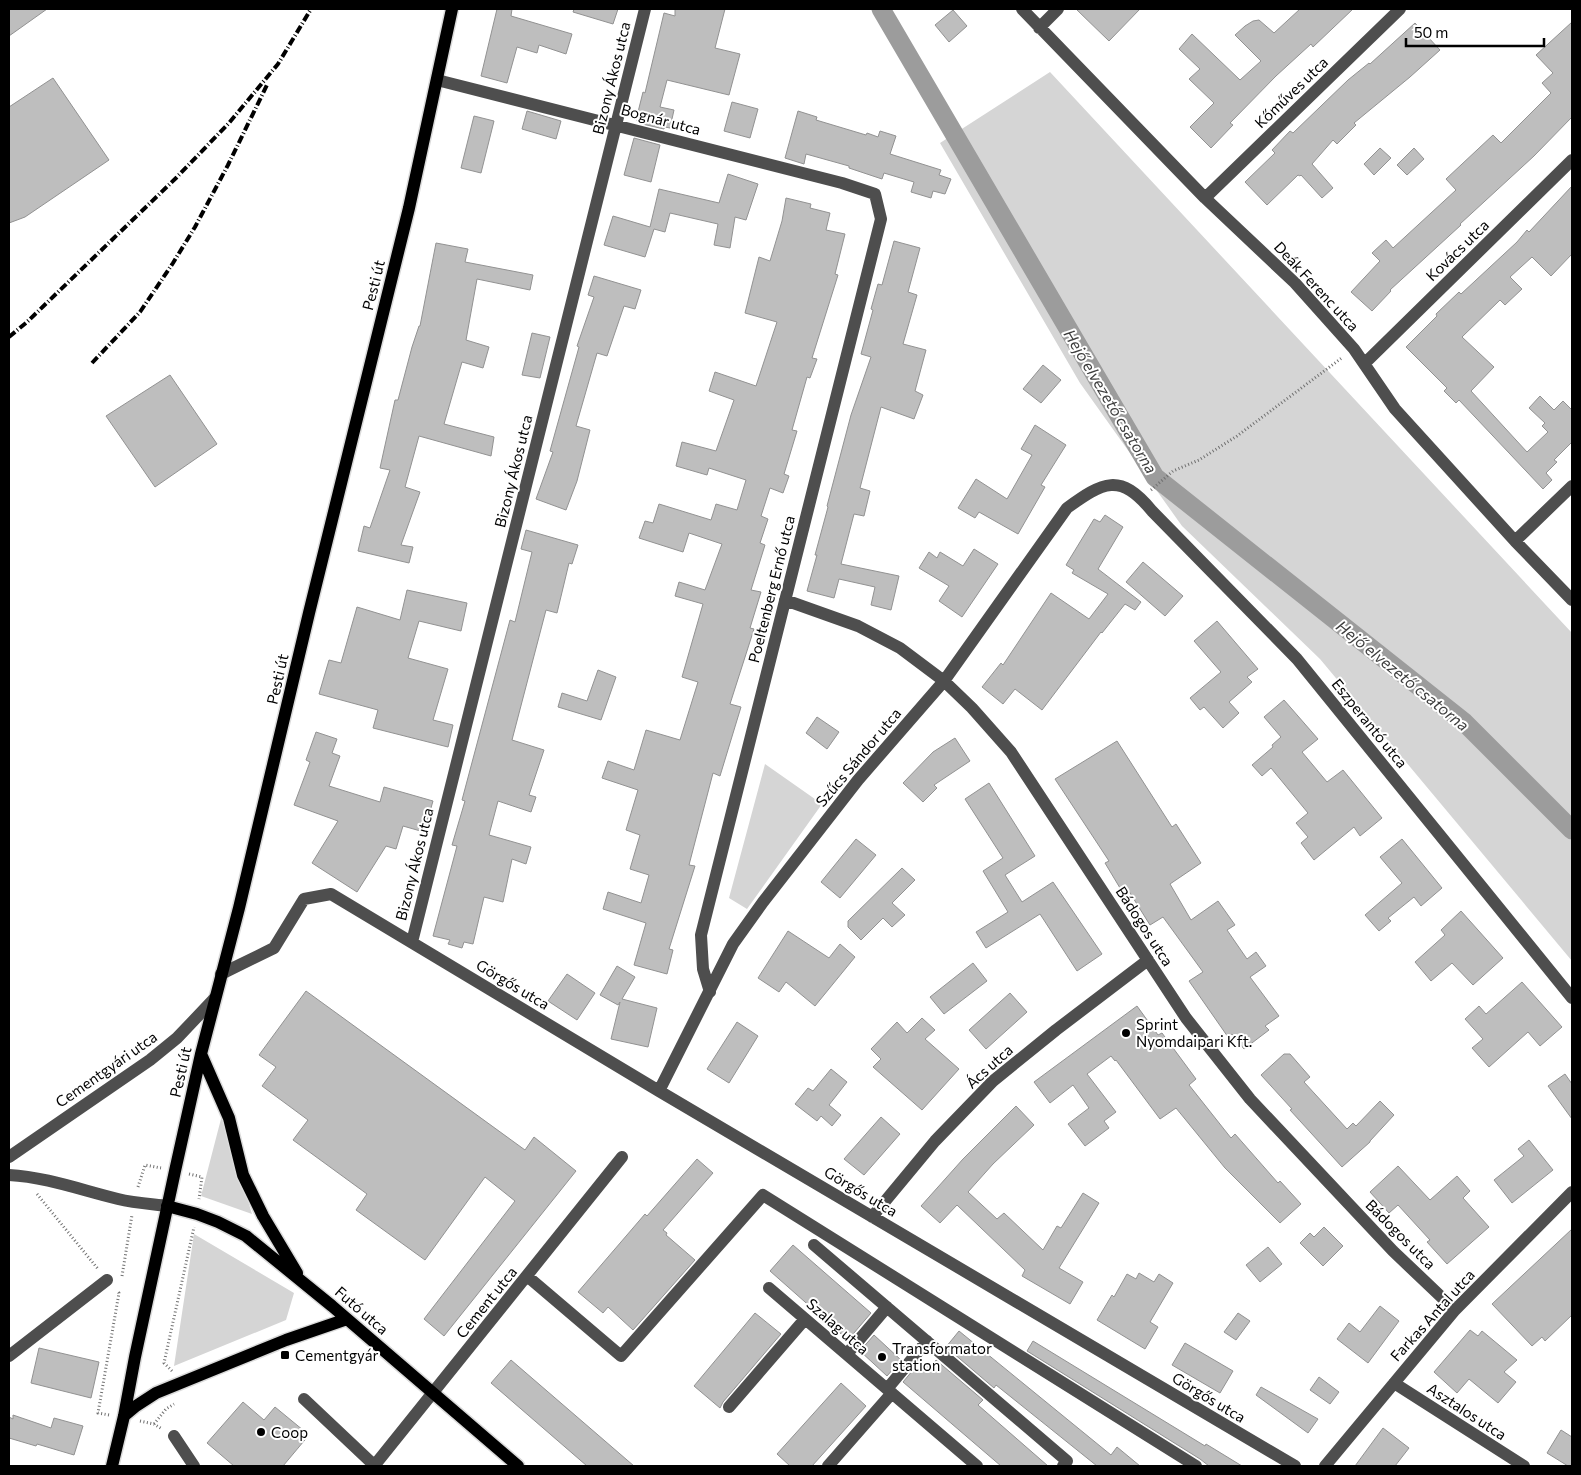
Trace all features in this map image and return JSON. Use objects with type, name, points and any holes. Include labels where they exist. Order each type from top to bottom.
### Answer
[{"type":"main road","name":"Pesti út","points":[[112,1466],[201,1054],[409,208],[452,9]]},
{"type":"main road","points":[[201,1054],[229,1118],[244,1175],[263,1216],[302,1282]]},
{"type":"main road","name":"Futó utca","points":[[167,1206],[197,1214],[246,1236],[518,1466]]},
{"type":"main road","points":[[124,1417],[136,1406],[156,1393],[286,1340],[346,1319]]},
{"type":"street","name":"Bizony Ákos utca","points":[[412,942],[645,9]]},
{"type":"street","name":"Deák Ferenc utca","points":[[1022,9],[1206,198],[1295,283],[1354,349],[1395,409],[1515,541],[1572,600]]},
{"type":"street","points":[[1039,28],[1058,9]]},
{"type":"street","name":"Kőműves utca","points":[[1206,198],[1400,9]]},
{"type":"street","name":"Bognár utca","points":[[437,80],[616,124],[842,183],[875,194]]},
{"type":"street","name":"Kovács utca","points":[[1364,364],[1572,160]]},
{"type":"street","name":"Poeltenberg Ernő utca","points":[[710,992],[703,969],[701,935],[881,219],[875,194]]},
{"type":"street","name":"Szűcs Sándor utca","points":[[659,1091],[733,944],[763,902],[858,780],[944,682],[1067,508],[1092,490],[1108,484],[1124,487]]},
{"type":"street","points":[[1515,541],[1572,486]]},
{"type":"street","name":"Eszperantó utca","points":[[1124,487],[1143,500],[1297,659],[1572,998]]},
{"type":"street","name":"Bádogos utca","points":[[785,600],[858,626],[900,648],[944,682],[972,708],[1011,752],[1186,1018],[1250,1099],[1393,1250],[1455,1310]]},
{"type":"street","name":"Görgős utca","points":[[221,974],[274,948],[304,899],[331,894],[659,1091],[1295,1466]]},
{"type":"street","name":"Ács utca","points":[[872,1217],[935,1141],[993,1081],[1148,960]]},
{"type":"street","name":"Cementgyári utca","points":[[9,1157],[150,1060],[177,1038],[215,998]]},
{"type":"street","name":"Cement utca","points":[[375,1466],[622,1157]]},
{"type":"street","points":[[9,1175],[28,1176],[120,1200],[167,1206]]},
{"type":"street","name":"Farkas Antal utca","points":[[1324,1466],[1455,1310],[1572,1192]]},
{"type":"street","points":[[527,1276],[622,1356],[763,1195],[1196,1466]]},
{"type":"street","points":[[814,1245],[1067,1461],[1063,1466]]},
{"type":"street","points":[[9,1356],[107,1280]]},
{"type":"street","name":"Szalag utca","points":[[769,1288],[977,1466]]},
{"type":"street","points":[[847,1354],[887,1307]]},
{"type":"street","points":[[729,1407],[805,1319]]},
{"type":"street","points":[[828,1466],[927,1341]]},
{"type":"street","name":"Asztalos utca","points":[[1394,1382],[1524,1466]]},
{"type":"street","points":[[304,1399],[375,1466]]},
{"type":"street","points":[[174,1436],[194,1466]]},
{"type":"path","points":[[1151,490],[1173,471],[1199,460],[1237,436],[1354,349]]},
{"type":"path","points":[[28,1176],[36,1193],[119,1294],[98,1413],[154,1424],[174,1436]]},
{"type":"shaded area","points":[[1050,72],[1572,633],[1572,961],[1320,659],[1182,526],[1080,383],[940,143]]},
{"type":"shaded area","points":[[765,764],[822,804],[747,909],[729,898]]},
{"type":"shaded area","points":[[222,1115],[252,1214],[201,1196]]},
{"type":"shaded area","points":[[194,1234],[294,1293],[286,1320],[174,1366]]},
{"type":"building","points":[[9,9],[47,9],[9,36]]},
{"type":"building","points":[[497,9],[512,9],[511,16],[572,34],[566,54],[539,45],[537,53],[517,47],[507,83],[481,76]]},
{"type":"building","points":[[574,9],[618,9],[613,24],[573,12]]},
{"type":"building","points":[[675,9],[725,9],[715,48],[740,54],[729,95],[667,80],[660,107],[674,110],[670,128],[665,127],[664,129],[638,123],[636,120],[643,92],[645,93],[664,13],[675,16]]},
{"type":"building","points":[[1076,9],[1140,9],[1109,41]]},
{"type":"building","points":[[1300,9],[1353,9],[1313,47],[1311,44],[1276,76],[1230,123],[1233,125],[1211,148],[1190,127],[1214,103],[1189,79],[1200,69],[1179,49],[1192,34],[1240,80],[1261,61],[1235,35],[1253,21],[1259,20],[1274,33]]},
{"type":"building","points":[[953,10],[967,26],[949,42],[935,25]]},
{"type":"building","points":[[1572,22],[1572,117],[1534,156],[1390,290],[1372,311],[1351,292],[1380,261],[1372,253],[1386,240],[1393,248],[1456,190],[1446,179],[1493,135],[1501,143],[1551,93],[1542,83],[1553,73],[1536,55]]},
{"type":"building","points":[[1415,23],[1440,50],[1354,123],[1356,125],[1337,144],[1333,140],[1312,164],[1333,188],[1322,198],[1301,175],[1298,175],[1267,205],[1245,182],[1275,153],[1272,150],[1290,131],[1293,133],[1348,80],[1370,64]]},
{"type":"building","points":[[53,78],[109,160],[25,217],[9,223],[9,107]]},
{"type":"building","points":[[732,102],[758,109],[750,138],[724,131]]},
{"type":"building","points":[[527,111],[561,121],[556,139],[522,129]]},
{"type":"building","points":[[798,111],[817,117],[816,120],[866,135],[867,133],[878,137],[880,131],[896,136],[890,154],[941,170],[939,175],[951,179],[945,194],[933,191],[931,198],[911,192],[914,182],[884,173],[882,179],[849,168],[849,166],[806,154],[804,164],[785,158]]},
{"type":"building","points":[[474,116],[494,121],[481,173],[461,168]]},
{"type":"building","points":[[634,138],[660,145],[651,182],[624,175]]},
{"type":"building","points":[[1380,148],[1391,158],[1374,175],[1364,164]]},
{"type":"building","points":[[1414,148],[1424,159],[1407,175],[1397,165]]},
{"type":"building","points":[[728,174],[758,184],[746,220],[735,217],[730,248],[714,245],[718,224],[670,213],[665,232],[654,229],[645,257],[604,245],[613,216],[650,227],[659,189],[719,203]]},
{"type":"building","points":[[1572,186],[1572,254],[1551,276],[1532,257],[1510,277],[1522,289],[1505,305],[1500,300],[1462,337],[1494,367],[1471,391],[1527,452],[1548,432],[1542,426],[1545,423],[1529,408],[1540,396],[1554,410],[1563,401],[1572,410],[1572,442],[1554,460],[1557,462],[1546,473],[1552,480],[1543,489],[1459,400],[1456,403],[1444,391],[1447,388],[1406,347],[1459,292],[1461,294],[1517,242],[1527,230],[1529,232]]},
{"type":"building","points":[[786,198],[811,204],[810,208],[830,213],[826,230],[845,234],[835,274],[838,275],[812,358],[817,359],[810,378],[807,377],[792,430],[797,431],[784,474],[789,476],[783,493],[770,488],[761,516],[768,519],[760,543],[765,545],[751,590],[761,592],[750,628],[754,629],[730,704],[741,707],[720,776],[713,773],[689,865],[695,866],[669,949],[673,950],[667,974],[634,965],[646,923],[603,909],[608,892],[641,903],[649,875],[630,869],[640,835],[626,830],[638,790],[602,778],[608,761],[634,770],[646,730],[680,740],[698,682],[682,677],[703,604],[675,596],[679,582],[705,590],[722,544],[689,533],[683,552],[639,538],[645,521],[653,523],[659,504],[711,520],[716,504],[737,510],[746,480],[709,468],[707,475],[676,466],[682,442],[716,451],[734,400],[709,391],[715,372],[756,386],[777,322],[745,313],[759,257],[770,261],[782,221]]},
{"type":"building","points":[[894,241],[920,248],[908,292],[917,295],[903,344],[926,350],[915,391],[923,395],[914,419],[881,407],[860,488],[870,491],[864,516],[854,514],[841,564],[899,576],[891,610],[871,605],[875,587],[839,579],[834,598],[807,591],[851,415],[871,357],[861,354],[873,310],[871,309],[878,284],[882,285]]},
{"type":"building","points":[[436,243],[468,249],[465,262],[533,275],[530,290],[477,279],[466,340],[489,347],[483,368],[462,362],[444,424],[494,437],[491,456],[419,436],[405,487],[420,492],[401,545],[413,547],[409,563],[358,551],[364,526],[370,528],[390,470],[380,468],[395,400],[398,400],[412,347],[420,326]]},
{"type":"building","points":[[594,276],[641,290],[635,309],[624,306],[607,356],[597,353],[576,426],[590,430],[577,481],[566,510],[536,499],[553,452],[550,451],[579,347],[577,346],[594,297],[588,295]]},
{"type":"building","points":[[532,333],[550,337],[540,378],[522,375]]},
{"type":"building","points":[[1043,365],[1061,380],[1041,403],[1023,389]]},
{"type":"building","points":[[170,375],[217,444],[155,487],[106,416]]},
{"type":"building","points":[[1035,425],[1066,445],[1041,485],[1045,487],[1018,534],[979,512],[975,518],[958,508],[976,479],[1007,499],[1032,455],[1021,449]]},
{"type":"building","points":[[1105,515],[1123,527],[1098,569],[1141,602],[1135,610],[1125,604],[1101,632],[1042,710],[1015,689],[1003,704],[982,687],[1001,663],[1003,665],[1051,593],[1089,619],[1108,594],[1072,573],[1074,570],[1066,565],[1094,519],[1100,522]]},
{"type":"building","points":[[526,530],[578,545],[572,564],[569,563],[557,613],[546,610],[512,740],[544,750],[529,795],[536,797],[531,812],[498,801],[489,835],[531,847],[526,864],[512,859],[503,902],[484,897],[473,944],[464,942],[462,948],[448,944],[450,940],[433,936],[457,846],[452,845],[465,801],[462,800],[510,620],[515,622],[532,552],[521,549]]},
{"type":"building","points":[[974,549],[998,564],[962,617],[939,601],[949,586],[919,568],[929,552],[937,558],[940,552],[963,566]]},
{"type":"building","points":[[1143,562],[1183,596],[1165,616],[1126,582]]},
{"type":"building","points":[[407,590],[467,603],[461,631],[419,621],[408,658],[448,669],[433,720],[453,725],[448,747],[373,728],[378,710],[319,694],[329,660],[341,663],[357,607],[400,620]]},
{"type":"building","points":[[1217,621],[1258,669],[1247,677],[1252,682],[1229,702],[1239,713],[1223,728],[1204,707],[1200,710],[1190,698],[1221,672],[1194,641]]},
{"type":"building","points":[[598,670],[616,677],[601,720],[558,707],[562,693],[587,701]]},
{"type":"building","points":[[1284,700],[1318,739],[1302,752],[1327,782],[1343,770],[1382,818],[1360,836],[1354,827],[1314,860],[1301,843],[1308,837],[1296,823],[1308,813],[1271,768],[1262,776],[1252,765],[1273,747],[1272,745],[1281,737],[1264,717]]},
{"type":"building","points":[[817,717],[839,732],[827,749],[806,733]]},
{"type":"building","points":[[316,732],[337,739],[332,753],[340,756],[329,786],[380,802],[384,787],[433,801],[424,832],[403,826],[396,849],[386,846],[357,892],[312,863],[338,821],[294,805],[310,762],[306,760]]},
{"type":"building","points":[[955,738],[970,761],[934,785],[937,788],[923,802],[903,783],[933,752]]},
{"type":"building","points":[[1117,741],[1172,827],[1176,824],[1201,863],[1170,884],[1191,920],[1218,901],[1235,925],[1227,930],[1247,959],[1256,952],[1266,966],[1250,977],[1279,1016],[1265,1026],[1269,1030],[1244,1049],[1232,1034],[1228,1037],[1189,981],[1203,972],[1163,917],[1150,925],[1125,885],[1120,888],[1105,863],[1109,861],[1055,779]]},
{"type":"building","points":[[989,783],[1035,856],[1005,875],[1022,902],[1053,882],[1102,954],[1077,971],[1040,914],[986,948],[976,932],[1008,912],[983,871],[1003,858],[965,799]]},
{"type":"building","points":[[856,839],[876,855],[840,898],[821,882]]},
{"type":"building","points":[[1402,839],[1442,888],[1421,906],[1414,897],[1388,918],[1391,921],[1379,931],[1365,915],[1402,883],[1380,857]]},
{"type":"building","points":[[902,868],[915,880],[892,903],[905,915],[892,927],[883,918],[861,940],[848,927],[848,921]]},
{"type":"building","points":[[1461,911],[1503,958],[1473,985],[1452,963],[1431,981],[1415,962],[1445,935],[1441,930]]},
{"type":"building","points":[[788,931],[829,958],[840,944],[855,957],[815,1006],[786,982],[779,992],[758,978]]},
{"type":"building","points":[[973,963],[987,981],[944,1014],[930,997]]},
{"type":"building","points":[[617,966],[635,977],[622,999],[657,1008],[648,1047],[611,1039],[620,1002],[618,1005],[600,995]]},
{"type":"building","points":[[567,974],[595,993],[577,1020],[548,1001]]},
{"type":"building","points":[[1522,982],[1562,1027],[1540,1046],[1528,1032],[1489,1067],[1472,1048],[1483,1039],[1465,1019],[1479,1006],[1486,1014]]},
{"type":"building","points":[[306,991],[525,1150],[534,1137],[576,1171],[444,1336],[424,1319],[515,1201],[485,1177],[425,1260],[356,1210],[367,1194],[293,1140],[308,1120],[262,1086],[276,1067],[259,1055]]},
{"type":"building","points":[[1010,993],[1027,1012],[986,1049],[969,1030]]},
{"type":"building","points":[[1137,1006],[1158,1035],[1162,1033],[1196,1079],[1189,1085],[1231,1138],[1235,1134],[1278,1183],[1280,1181],[1301,1204],[1280,1223],[1225,1168],[1176,1108],[1160,1119],[1111,1056],[1087,1074],[1116,1112],[1104,1121],[1109,1128],[1085,1146],[1068,1124],[1089,1108],[1073,1085],[1050,1103],[1034,1082]]},
{"type":"building","points":[[922,1018],[935,1030],[925,1039],[959,1069],[922,1110],[873,1067],[881,1059],[871,1049],[897,1022],[907,1033]]},
{"type":"building","points":[[737,1022],[758,1036],[729,1083],[707,1069]]},
{"type":"building","points":[[1284,1054],[1290,1054],[1310,1077],[1304,1082],[1347,1129],[1353,1123],[1356,1126],[1380,1101],[1394,1115],[1370,1142],[1342,1167],[1261,1075]]},
{"type":"building","points":[[831,1069],[847,1082],[829,1105],[841,1115],[832,1126],[821,1116],[817,1121],[795,1104],[808,1088],[813,1091]]},
{"type":"building","points":[[1565,1074],[1572,1084],[1572,1119],[1548,1086]]},
{"type":"building","points":[[1016,1106],[1034,1125],[993,1164],[968,1192],[997,1219],[1004,1213],[1043,1250],[1057,1226],[1061,1228],[1083,1193],[1099,1203],[1059,1268],[1083,1282],[1070,1304],[1022,1276],[1025,1270],[957,1205],[940,1223],[921,1206],[963,1159]]},
{"type":"building","points":[[881,1117],[900,1134],[864,1175],[844,1159]]},
{"type":"building","points":[[1529,1140],[1553,1170],[1512,1203],[1494,1180],[1524,1156],[1518,1149]]},
{"type":"building","points":[[697,1159],[713,1173],[663,1230],[667,1233],[666,1235],[695,1260],[633,1330],[608,1307],[603,1313],[578,1292],[645,1214],[647,1216]]},
{"type":"building","points":[[1398,1166],[1430,1200],[1457,1176],[1470,1191],[1463,1198],[1489,1227],[1447,1264],[1427,1242],[1430,1240],[1398,1205],[1389,1213],[1370,1192]]},
{"type":"building","points":[[1324,1227],[1343,1246],[1323,1266],[1300,1243],[1310,1233],[1314,1237]]},
{"type":"building","points":[[1572,1229],[1572,1315],[1545,1341],[1542,1337],[1532,1346],[1492,1304]]},
{"type":"building","points":[[793,1245],[871,1313],[848,1340],[770,1271]]},
{"type":"building","points":[[1268,1247],[1282,1264],[1260,1282],[1246,1265]]},
{"type":"building","points":[[1139,1273],[1154,1282],[1159,1274],[1173,1283],[1150,1322],[1158,1327],[1145,1349],[1097,1320],[1112,1295],[1114,1297],[1127,1274],[1136,1279]]},
{"type":"building","points":[[1380,1306],[1399,1321],[1368,1363],[1337,1339],[1349,1323],[1360,1332]]},
{"type":"building","points":[[755,1313],[781,1334],[723,1402],[720,1408],[694,1386]]},
{"type":"building","points":[[1238,1313],[1250,1321],[1236,1340],[1224,1332]]},
{"type":"building","points":[[1470,1330],[1478,1336],[1482,1331],[1517,1360],[1504,1372],[1516,1382],[1498,1403],[1469,1379],[1457,1393],[1434,1372]]},
{"type":"building","points":[[959,1331],[1111,1455],[1117,1447],[1140,1466],[1097,1466],[996,1385],[994,1388],[946,1347]]},
{"type":"building","name":"Transformator station","points":[[874,1335],[901,1360],[887,1376],[860,1351]]},
{"type":"building","points":[[1033,1341],[1205,1446],[1206,1444],[1242,1466],[1209,1466],[1027,1351]]},
{"type":"building","points":[[1185,1343],[1233,1371],[1220,1393],[1172,1365]]},
{"type":"building","points":[[39,1348],[99,1362],[91,1398],[31,1383]]},
{"type":"building","points":[[511,1360],[634,1466],[587,1466],[491,1383]]},
{"type":"building","points":[[936,1360],[983,1400],[978,1405],[1048,1466],[1001,1466],[903,1382],[913,1370],[915,1372],[928,1362],[932,1365]]},
{"type":"building","points":[[1319,1377],[1339,1392],[1330,1404],[1310,1390]]},
{"type":"building","points":[[841,1383],[866,1406],[812,1466],[790,1466],[777,1454]]},
{"type":"building","points":[[1261,1387],[1318,1419],[1308,1433],[1256,1395]]},
{"type":"building","name":"Coop","points":[[243,1402],[264,1420],[275,1407],[309,1435],[283,1466],[234,1466],[207,1443]]},
{"type":"building","points":[[13,1415],[51,1428],[54,1418],[83,1426],[74,1455],[9,1438],[9,1417],[13,1419]]},
{"type":"building","points":[[1383,1428],[1409,1448],[1395,1466],[1355,1466]]},
{"type":"building","points":[[1561,1430],[1572,1437],[1572,1466],[1568,1466],[1547,1453]]},
{"type":"waterway","name":"Hejő elvezető csatorna","points":[[881,9],[1155,477],[1464,722],[1572,830]]},
{"type":"railway","points":[[9,337],[27,322],[176,178],[229,123],[278,64],[311,9]]},
{"type":"railway","points":[[92,363],[140,312],[173,263],[195,227],[228,165],[267,85]]},
{"type":"place","name":"Sprint Nyomdaipari Kft.","points":[[1126,1033]]},
{"type":"place","name":"Cementgyár","points":[[285,1355]]},
{"type":"place","name":"Transformator station","points":[[882,1357]]},
{"type":"place","name":"Coop","points":[[261,1432]]}]
